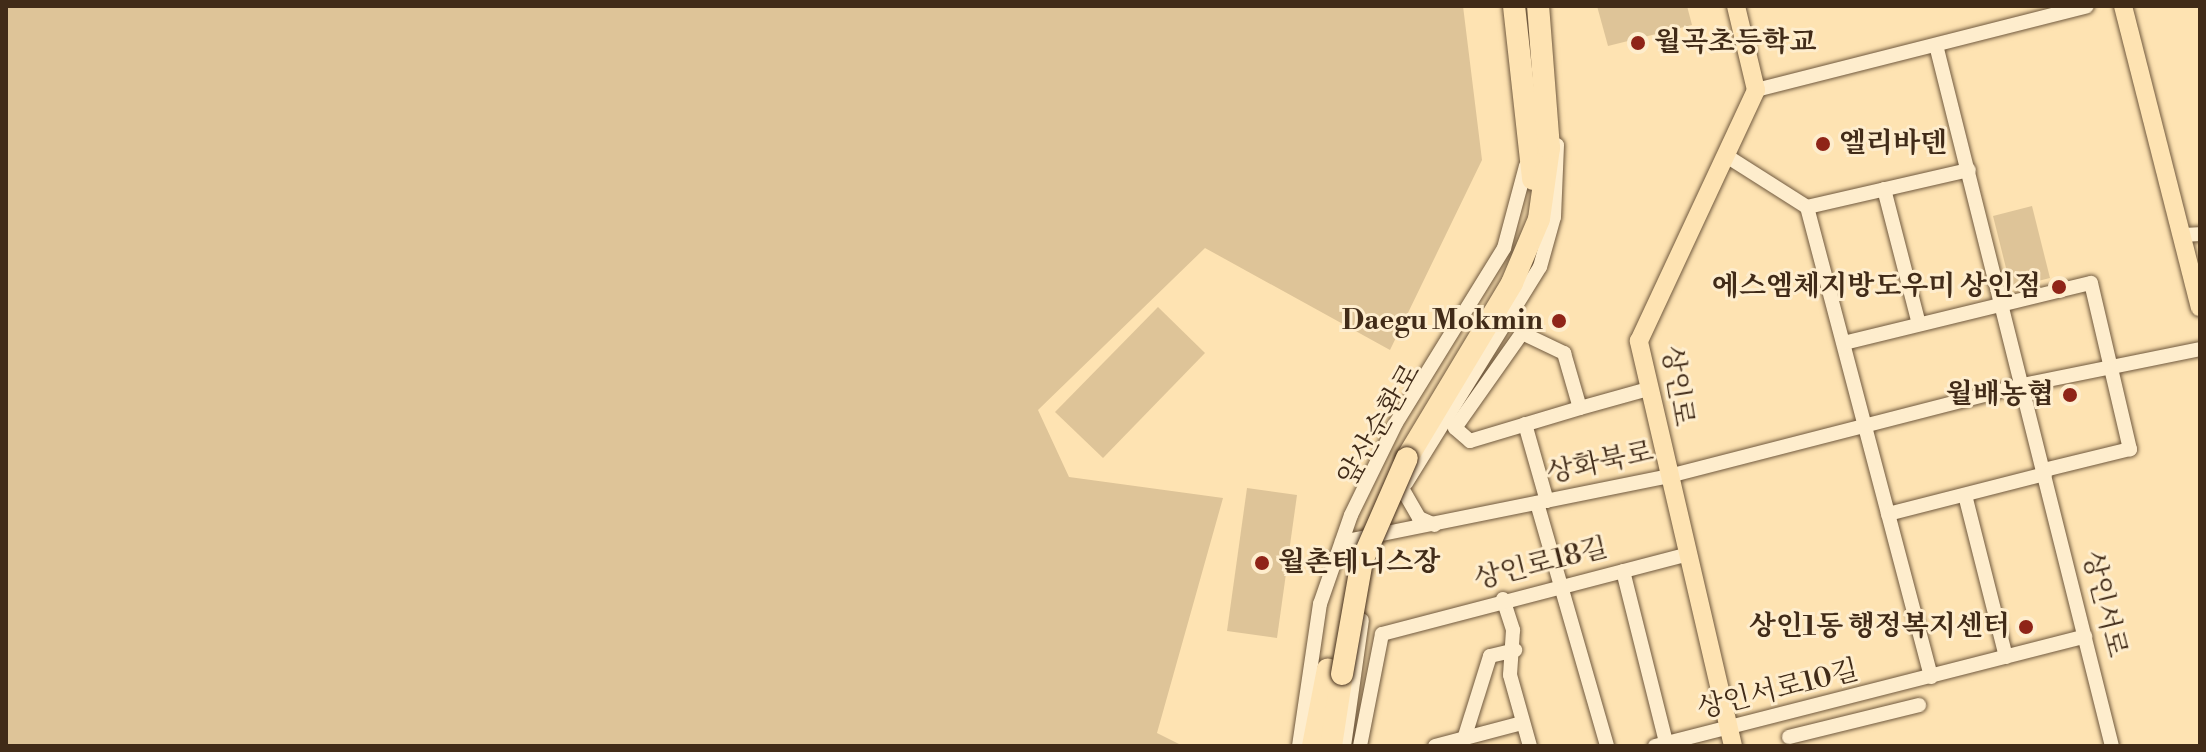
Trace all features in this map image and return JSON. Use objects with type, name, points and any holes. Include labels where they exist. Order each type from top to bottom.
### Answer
[{"type":"highway","name":"앞산순환로","points":[[1514,6],[1539,99]]},
{"type":"highway","name":"앞산순환로","points":[[1331,746],[1335,671],[1350,549],[1516,253],[1533,175],[1539,99],[1538,6]]},
{"type":"highway","name":"앞산순환로","points":[[1313,746],[1335,671]]},
{"type":"main road","points":[[1736,6],[1756,90]]},
{"type":"main road","points":[[2123,6],[2191,235],[2200,307]]},
{"type":"main road","name":"상인로","points":[[1731,739],[1645,390],[1643,327],[1756,90]]},
{"type":"street","points":[[1756,90],[2087,6]]},
{"type":"street","name":"상인서로","points":[[1936,45],[2112,746]]},
{"type":"street","points":[[1725,155],[1807,207],[1931,677]]},
{"type":"street","points":[[1807,207],[1969,170]]},
{"type":"street","points":[[1884,189],[1919,324]]},
{"type":"street","points":[[1844,343],[2091,283],[2130,449],[1888,514]]},
{"type":"street","points":[[1580,408],[1564,353],[1522,333],[1455,428],[1470,441],[1645,390]]},
{"type":"street","name":"상화북로","points":[[1342,542],[1381,537],[1665,477],[2023,385],[2200,349]]},
{"type":"street","points":[[1525,424],[1560,584],[1607,746]]},
{"type":"street","points":[[1398,468],[1419,518],[1435,525]]},
{"type":"street","points":[[1344,746],[1381,537],[1398,468]]},
{"type":"street","points":[[1299,746],[1320,604],[1342,542],[1398,468]]},
{"type":"street","points":[[1965,495],[2006,657]]},
{"type":"street","name":"상인로18길","points":[[1360,746],[1382,634],[1560,584],[1685,555]]},
{"type":"street","points":[[1623,571],[1663,745]]},
{"type":"street","points":[[1503,599],[1515,650],[1510,675],[1530,746]]},
{"type":"street","name":"상인서로10길","points":[[1663,745],[1731,739],[1931,677],[2085,636]]},
{"type":"street","points":[[1464,739],[1490,656],[1515,650]]},
{"type":"street","points":[[1789,737],[1919,705]]},
{"type":"street","points":[[1435,746],[1522,723]]},
{"type":"shaded area","points":[[6,6],[1463,6],[1482,160],[1390,350],[1205,248],[1038,410],[1069,477],[1223,498],[1157,733],[1183,746],[6,746]]},
{"type":"shaded area","points":[[1597,6],[1687,6],[1692,25],[1608,46]]},
{"type":"shaded area","points":[[2032,206],[2050,278],[2011,288],[1993,216]]},
{"type":"shaded area","points":[[1158,307],[1205,353],[1103,458],[1055,412]]},
{"type":"shaded area","name":"월촌테니스장","points":[[1247,488],[1297,495],[1277,638],[1227,631]]},
{"type":"place","name":"월곡초등학교","points":[[1638,43]]},
{"type":"place","name":"엘리바덴","points":[[1823,144]]},
{"type":"place","name":"에스엠체지방도우미 상인점","points":[[2059,287]]},
{"type":"place","name":"Daegu Mokmin","points":[[1559,321]]},
{"type":"place","name":"월배농협","points":[[2070,395]]},
{"type":"place","name":"월촌테니스장","points":[[1262,563]]},
{"type":"place","name":"상인1동 행정복지센터","points":[[2026,627]]}]
